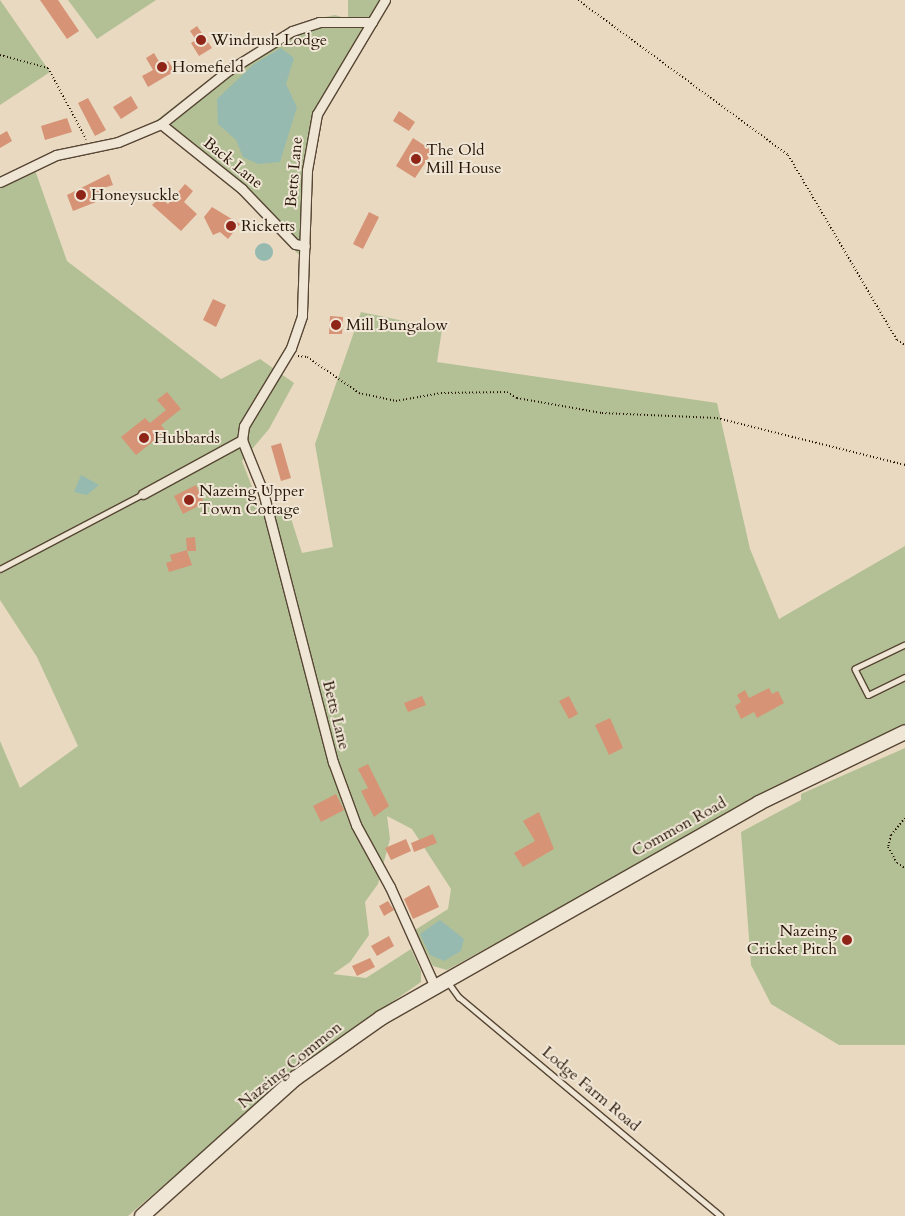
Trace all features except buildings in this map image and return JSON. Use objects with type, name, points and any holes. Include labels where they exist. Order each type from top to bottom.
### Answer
[{"type":"street","name":"Betts Lane","points":[[385,0],[317,114],[307,170],[302,316],[285,359],[244,426],[242,440],[266,502],[333,762],[356,825],[440,982]]},
{"type":"street","points":[[0,182],[56,156],[136,136],[161,124],[229,70],[292,31],[319,22],[372,22]]},
{"type":"street","name":"Back Lane","points":[[161,124],[242,189],[295,244],[305,246]]},
{"type":"street","points":[[143,494],[242,440]]},
{"type":"street","name":"Common Road","points":[[474,962],[759,803],[905,732]]},
{"type":"street","name":"Nazeing Common","points":[[142,1216],[296,1078],[342,1043],[474,962]]},
{"type":"lane","points":[[0,569],[143,494]]},
{"type":"lane","points":[[905,645],[855,669],[868,694],[905,677]]},
{"type":"lane","name":"Lodge Farm Road","points":[[440,982],[721,1216]]},
{"type":"path","points":[[578,0],[788,154],[897,340],[905,345]]},
{"type":"path","points":[[0,55],[48,68],[91,148]]},
{"type":"path","points":[[285,359],[302,356],[359,393],[396,401],[441,393],[507,392],[517,398],[602,413],[717,418],[905,465]]},
{"type":"path","points":[[905,818],[891,835],[888,847],[897,864],[905,868]]},
{"type":"green space","points":[[0,0],[50,72],[0,105]]},
{"type":"green space","points":[[68,0],[156,0],[97,39]]},
{"type":"green space","points":[[348,0],[385,0],[317,114],[303,259],[232,186],[153,123],[203,84],[274,39],[315,19],[335,15],[348,19]]},
{"type":"green space","points":[[35,170],[67,261],[221,379],[260,359],[294,383],[269,429],[242,461],[261,510],[289,512],[302,553],[333,547],[315,444],[361,312],[442,329],[437,362],[717,403],[750,549],[779,619],[905,546],[905,728],[813,768],[447,970],[433,966],[415,930],[448,909],[451,889],[412,829],[387,816],[390,839],[378,884],[365,902],[369,935],[350,962],[333,974],[366,978],[411,949],[421,971],[421,982],[311,1058],[128,1216],[0,1216],[0,741],[20,788],[78,746],[37,657],[0,600],[0,187]]},
{"type":"green space","points":[[905,748],[905,1045],[839,1045],[771,1004],[751,965],[741,832],[801,800],[801,794]]},
{"type":"water","points":[[281,48],[294,58],[286,84],[297,107],[280,162],[258,164],[243,157],[236,140],[218,124],[217,99],[254,64]]},
{"type":"water","points":[[264,243],[270,246],[273,252],[270,258],[264,261],[258,258],[255,252],[258,246]]},
{"type":"water","points":[[81,475],[99,485],[87,495],[74,492]]},
{"type":"water","points":[[440,920],[464,939],[461,951],[444,961],[430,955],[420,934]]},
{"type":"place","name":"Windrush Lodge","points":[[201,40]]},
{"type":"place","name":"Homefield","points":[[162,67]]},
{"type":"place","name":"The Old Mill House","points":[[416,159]]},
{"type":"place","name":"Honeysuckle","points":[[81,195]]},
{"type":"place","name":"Ricketts","points":[[231,226]]},
{"type":"place","name":"Mill Bungalow","points":[[336,325]]},
{"type":"place","name":"Hubbards","points":[[144,438]]},
{"type":"place","name":"Nazeing Upper Town Cottage","points":[[189,500]]},
{"type":"place","name":"Nazeing Cricket Pitch","points":[[847,940]]}]
